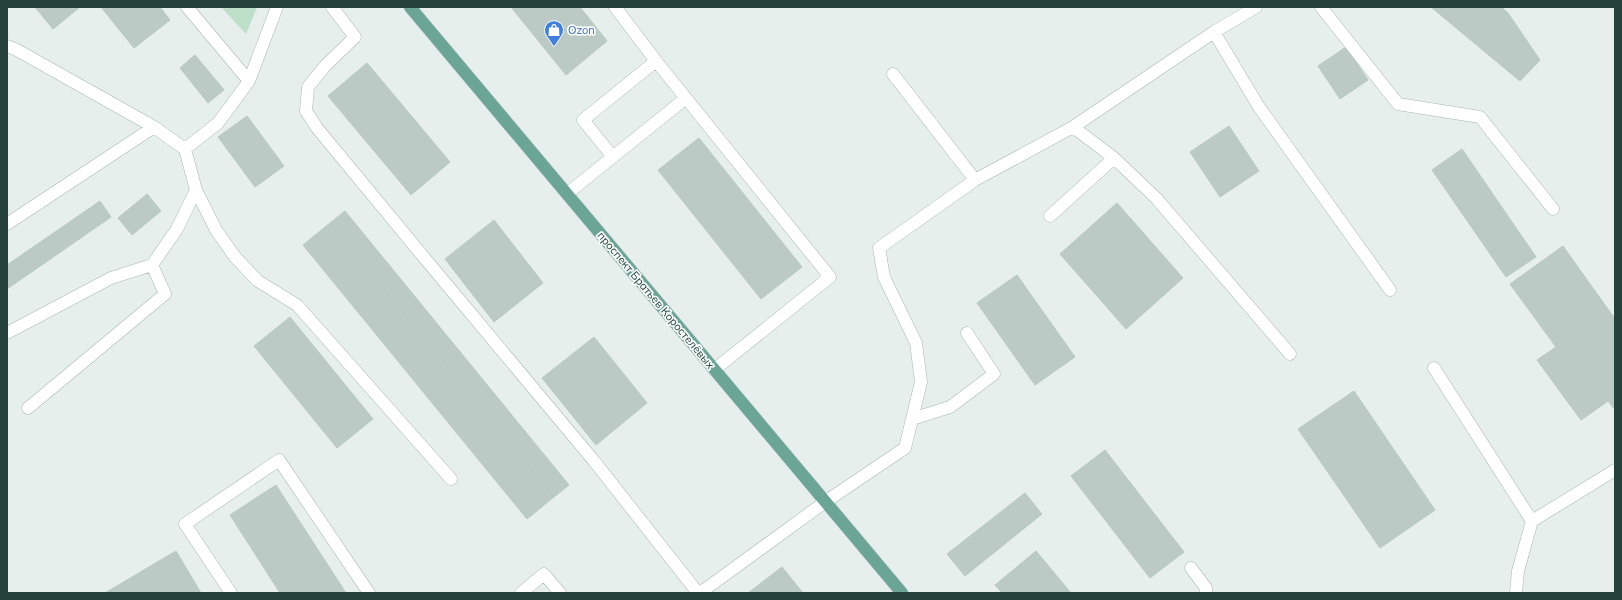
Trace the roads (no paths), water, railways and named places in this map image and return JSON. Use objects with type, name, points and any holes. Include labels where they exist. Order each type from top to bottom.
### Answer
[{"type":"main road","name":"проспект Братьев Коростелёвых","points":[[410,7],[568,193],[714,370],[902,593]]},
{"type":"lane","points":[[187,7],[249,80]]},
{"type":"lane","points":[[185,149],[218,123],[249,80],[277,7]]},
{"type":"lane","points":[[332,7],[355,37],[325,66],[308,87],[306,111],[322,134],[594,460],[699,593],[825,502],[905,448],[921,382],[916,343],[884,277],[878,248],[975,180],[1073,127],[1214,32],[1256,7]]},
{"type":"lane","points":[[615,7],[656,61],[830,277],[714,370]]},
{"type":"lane","points":[[1321,7],[1398,104],[1480,117],[1554,209]]},
{"type":"lane","points":[[1214,32],[1259,107],[1390,290]]},
{"type":"lane","points":[[7,46],[17,50],[154,127],[185,149],[196,190],[216,230],[235,257],[258,281],[297,305],[450,478]]},
{"type":"lane","points":[[613,157],[583,120],[656,61]]},
{"type":"lane","points":[[893,74],[975,180]]},
{"type":"lane","points":[[568,193],[686,98]]},
{"type":"lane","points":[[7,224],[154,127]]},
{"type":"lane","points":[[1073,127],[1114,158],[1156,198],[1290,354]]},
{"type":"lane","points":[[1050,216],[1114,158]]},
{"type":"lane","points":[[7,333],[111,278],[152,265],[177,229],[196,190]]},
{"type":"lane","points":[[28,408],[165,294],[152,265]]},
{"type":"lane","points":[[912,419],[950,407],[994,374],[967,333]]},
{"type":"lane","points":[[1434,368],[1532,521]]},
{"type":"lane","points":[[231,593],[185,524],[279,460],[369,593]]},
{"type":"lane","points":[[1516,593],[1518,571],[1532,521],[1615,470]]},
{"type":"lane","points":[[1190,568],[1206,588],[1206,593]]},
{"type":"lane","points":[[520,593],[544,574],[560,593]]},
{"type":"place","name":"Ozon","points":[[554,47]]}]
